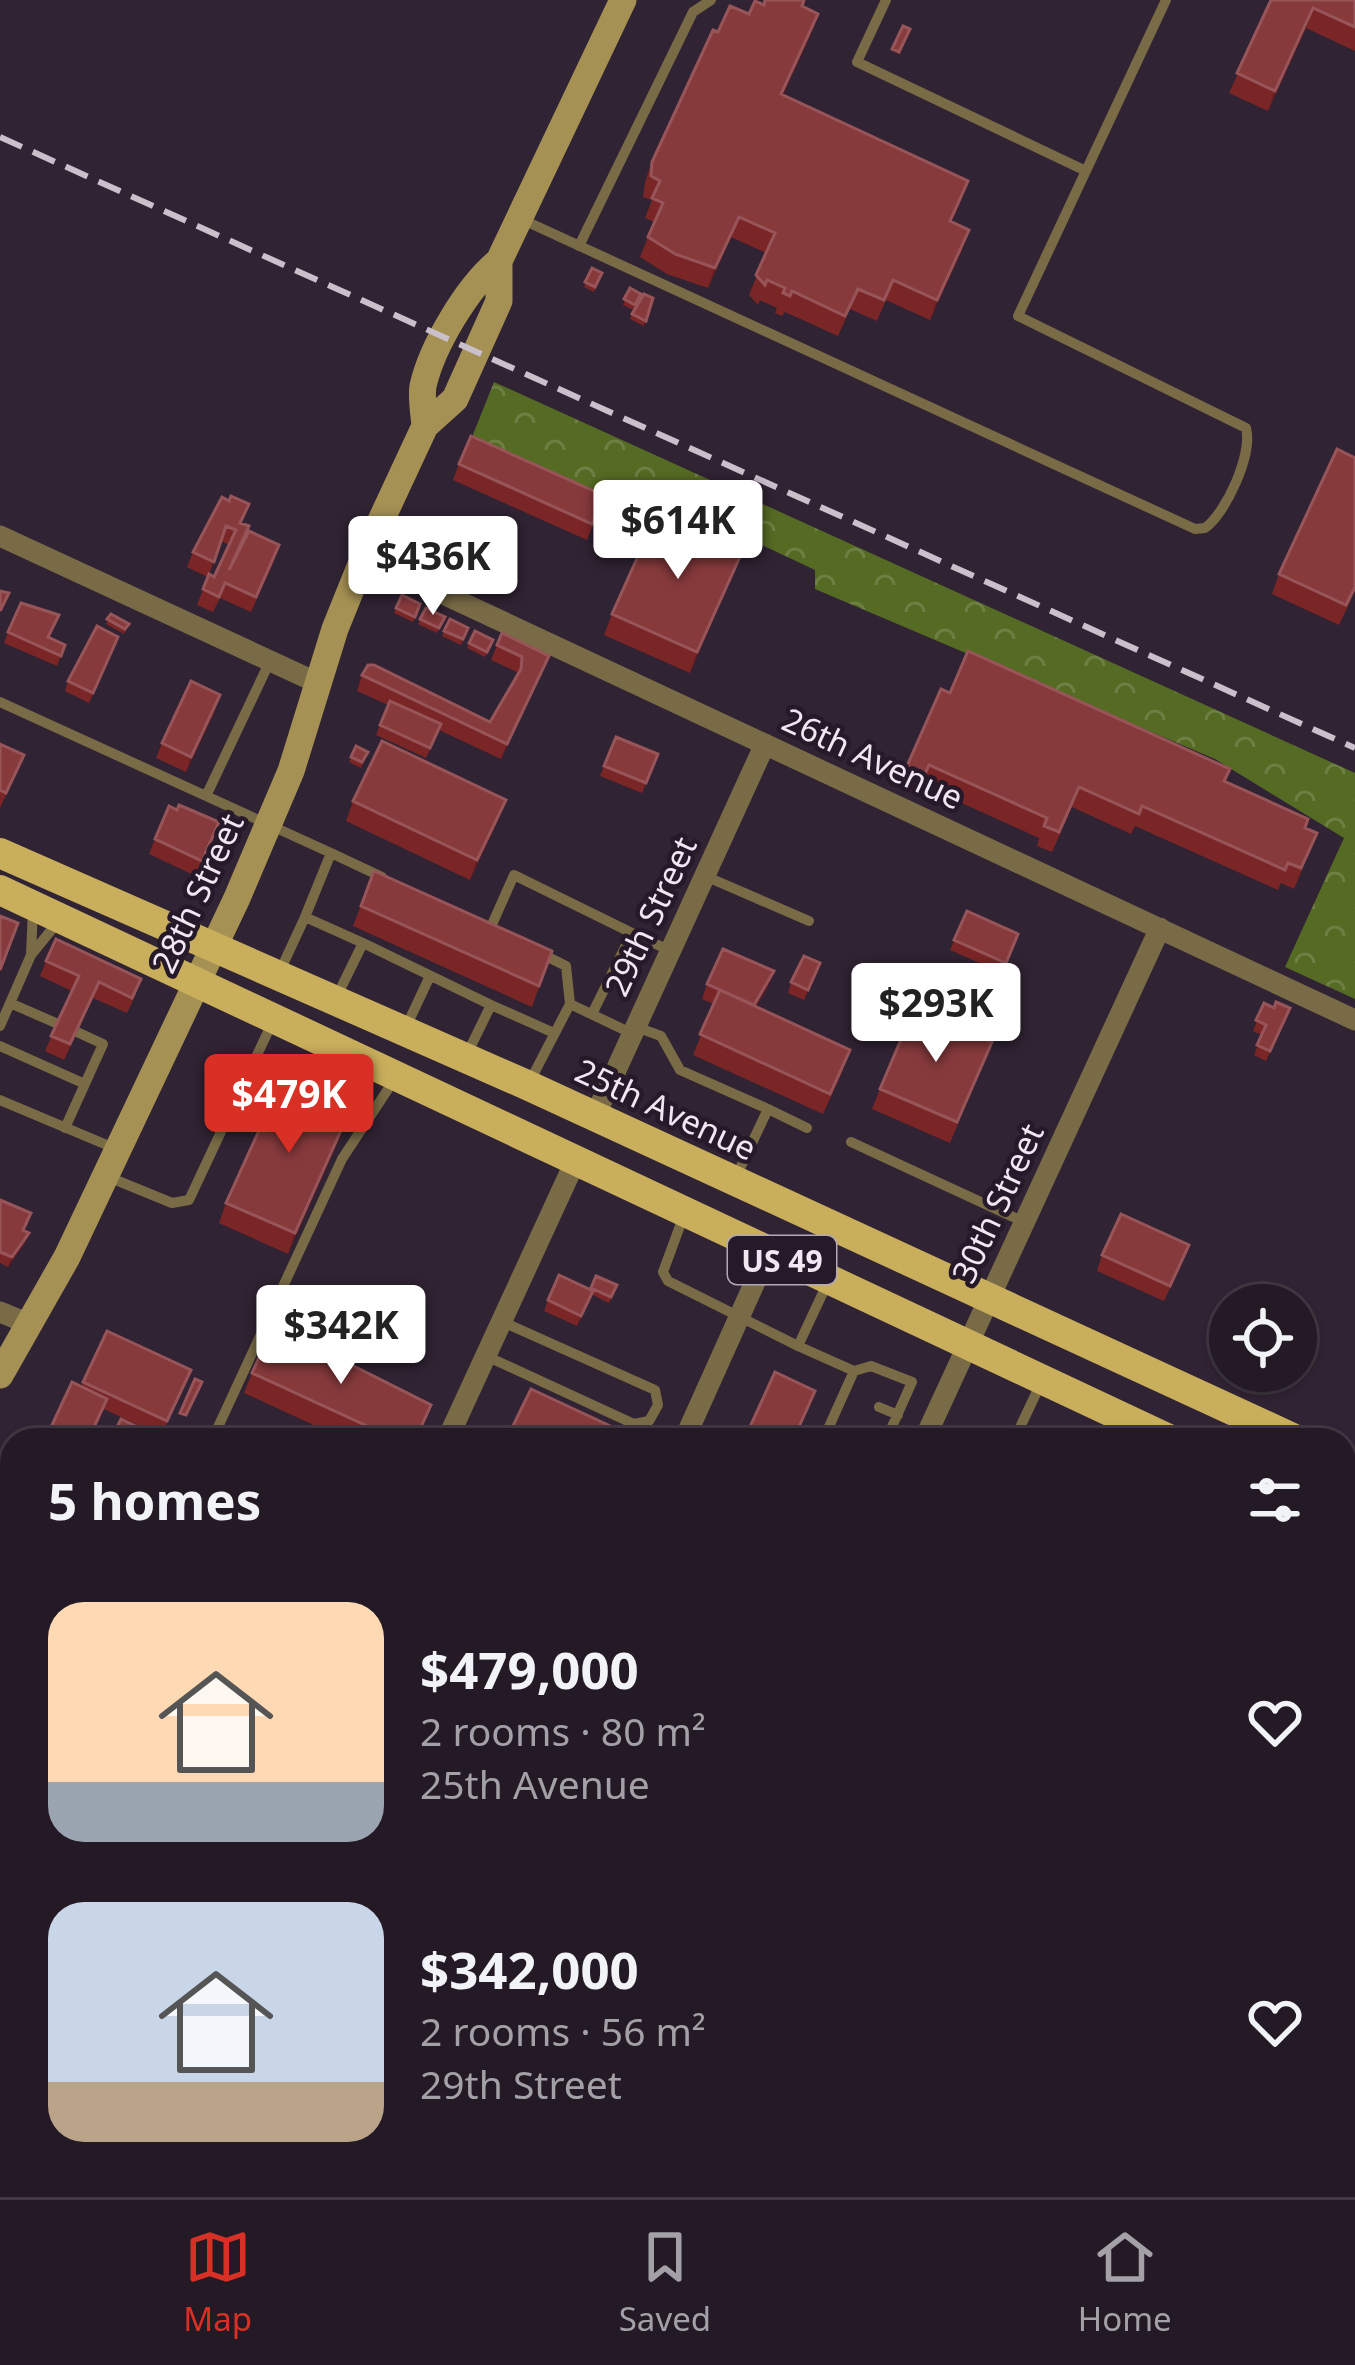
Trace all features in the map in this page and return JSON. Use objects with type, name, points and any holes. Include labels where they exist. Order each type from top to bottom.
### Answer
[{"type":"main road","name":"28th Street","points":[[0,1375],[112,1163],[267,828],[364,557],[425,426],[454,399],[499,301],[499,261],[623,0]]},
{"type":"main road","name":"25th Avenue","points":[[0,854],[596,1116],[1271,1428]]},
{"type":"main road","name":"US 49","points":[[0,890],[574,1164],[1144,1428]]},
{"type":"street","points":[[0,536],[320,684]]},
{"type":"street","name":"26th Avenue","points":[[364,557],[1355,1019]]},
{"type":"street","name":"29th Street","points":[[596,1116],[765,744]]},
{"type":"street","name":"30th Street","points":[[930,1428],[1160,928]]},
{"type":"street","points":[[452,1428],[574,1164]]},
{"type":"street","points":[[689,1428],[768,1253]]},
{"type":"street","points":[[0,1312],[28,1324]]},
{"type":"lane","points":[[578,246],[693,12],[712,0]]},
{"type":"lane","points":[[886,0],[857,62],[1086,171]]},
{"type":"lane","points":[[520,219],[1195,529],[1204,527],[1220,511],[1247,449],[1246,428],[1018,316],[1166,0]]},
{"type":"lane","points":[[207,794],[270,661]]},
{"type":"lane","points":[[0,702],[391,881]]},
{"type":"lane","points":[[277,976],[331,853]]},
{"type":"lane","points":[[490,929],[514,875],[671,951]]},
{"type":"lane","points":[[705,876],[809,921]]},
{"type":"lane","points":[[31,955],[46,911]]},
{"type":"lane","points":[[0,1026],[46,911]]},
{"type":"lane","points":[[305,917],[554,1033]]},
{"type":"lane","points":[[470,920],[509,938]]},
{"type":"lane","points":[[592,1014],[632,933]]},
{"type":"lane","points":[[335,1000],[363,944]]},
{"type":"lane","points":[[527,1085],[570,1004],[566,966],[528,947]]},
{"type":"lane","points":[[405,1030],[430,976]]},
{"type":"lane","points":[[10,1003],[58,1024]]},
{"type":"lane","points":[[465,1057],[491,1004]]},
{"type":"lane","points":[[570,1004],[661,1036],[680,1070],[807,1128]]},
{"type":"lane","points":[[0,1100],[65,1128],[172,1203],[189,1199],[275,1018]]},
{"type":"lane","points":[[65,1128],[103,1044],[77,1033]]},
{"type":"lane","points":[[0,1046],[85,1084]]},
{"type":"lane","points":[[218,1428],[341,1159],[381,1107],[395,1078]]},
{"type":"lane","points":[[735,1180],[768,1109]]},
{"type":"lane","points":[[851,1142],[1024,1222]]},
{"type":"lane","points":[[685,1215],[663,1272],[668,1281],[854,1371],[871,1366],[912,1382],[892,1428]]},
{"type":"lane","points":[[798,1346],[828,1281]]},
{"type":"lane","points":[[485,1357],[634,1424],[649,1421],[658,1405],[655,1390],[502,1321]]},
{"type":"lane","points":[[832,1428],[854,1371]]},
{"type":"lane","points":[[1020,1428],[1042,1380]]},
{"type":"lane","points":[[879,1407],[898,1415]]},
{"type":"green space","points":[[494,382],[1355,773],[1355,999],[1285,967],[1344,838],[1215,759],[815,589],[815,570],[677,505],[637,514],[472,437]]},
{"type":"building","points":[[765,0],[804,0],[802,6],[818,14],[781,94],[968,181],[950,221],[969,230],[937,300],[893,280],[884,300],[858,289],[845,316],[792,291],[790,296],[783,293],[785,288],[767,280],[765,285],[756,275],[775,233],[739,217],[715,268],[675,254],[648,237],[663,203],[652,198],[660,181],[651,176],[652,162],[713,30],[718,32],[730,6],[749,14],[755,1],[764,5]]},
{"type":"building","points":[[1271,0],[1355,0],[1355,27],[1313,8],[1275,91],[1237,73]]},
{"type":"building","points":[[903,26],[910,29],[899,52],[892,49]]},
{"type":"building","points":[[592,268],[602,273],[595,287],[585,282]]},
{"type":"building","points":[[630,288],[641,294],[635,305],[624,299]]},
{"type":"building","points":[[644,294],[653,298],[646,321],[632,314]]},
{"type":"building","points":[[471,436],[605,496],[592,524],[459,464]]},
{"type":"building","points":[[1337,449],[1355,458],[1355,587],[1346,605],[1279,574]]},
{"type":"building","points":[[231,496],[249,504],[240,523],[249,526],[229,570],[249,531],[279,545],[256,597],[225,583],[219,597],[203,589],[209,574],[214,577],[236,530],[226,526],[214,562],[193,552],[222,497],[229,501]]},
{"type":"building","points":[[658,512],[743,550],[697,652],[612,614]]},
{"type":"building","points":[[402,595],[420,604],[415,617],[396,608]]},
{"type":"building","points":[[21,603],[59,615],[48,637],[65,645],[61,656],[8,632]]},
{"type":"building","points":[[426,608],[445,617],[439,628],[420,619]]},
{"type":"building","points":[[111,614],[129,624],[125,629],[107,619]]},
{"type":"building","points":[[450,619],[468,628],[463,639],[444,631]]},
{"type":"building","points":[[97,626],[118,637],[93,693],[68,681]]},
{"type":"building","points":[[475,631],[493,640],[487,652],[469,643]]},
{"type":"building","points":[[502,633],[549,656],[507,744],[362,675],[368,665],[374,665],[490,722],[521,669],[522,657],[497,645]]},
{"type":"building","points":[[968,651],[1230,769],[1224,781],[1308,819],[1305,828],[1317,833],[1301,868],[1288,863],[1285,870],[1142,806],[1139,814],[1079,787],[1059,832],[1044,826],[1047,818],[929,765],[925,774],[907,766],[941,689],[950,693]]},
{"type":"building","points":[[191,681],[220,695],[191,757],[162,743]]},
{"type":"building","points":[[390,701],[441,724],[430,748],[380,725]]},
{"type":"building","points":[[616,737],[658,754],[646,783],[604,766]]},
{"type":"building","points":[[382,741],[506,800],[477,860],[353,801]]},
{"type":"building","points":[[0,744],[24,755],[6,793],[0,790]]},
{"type":"building","points":[[356,746],[368,752],[362,762],[351,757]]},
{"type":"building","points":[[179,805],[219,822],[202,861],[155,839],[169,806],[177,810]]},
{"type":"building","points":[[374,871],[552,951],[539,986],[361,906]]},
{"type":"building","points":[[967,911],[1018,934],[1006,963],[954,940]]},
{"type":"building","points":[[0,916],[18,923],[0,970]]},
{"type":"building","points":[[56,939],[141,979],[132,998],[99,982],[70,1044],[51,1036],[79,976],[46,961]]},
{"type":"building","points":[[723,949],[774,971],[754,1005],[707,984]]},
{"type":"building","points":[[804,956],[820,963],[808,990],[791,982]]},
{"type":"building","points":[[720,990],[850,1050],[830,1094],[700,1034]]},
{"type":"building","points":[[1276,1002],[1290,1008],[1270,1051],[1257,1045],[1266,1025],[1256,1020],[1264,1003],[1274,1008]]},
{"type":"building","points":[[914,1009],[992,1042],[957,1122],[880,1089]]},
{"type":"building","points":[[283,1078],[351,1108],[295,1233],[226,1203]]},
{"type":"building","points":[[0,1200],[31,1213],[23,1230],[29,1233],[12,1257],[0,1252]]},
{"type":"building","points":[[1121,1214],[1189,1245],[1170,1286],[1102,1255]]},
{"type":"building","points":[[559,1275],[593,1291],[581,1316],[548,1300]]},
{"type":"building","points":[[596,1276],[617,1285],[611,1297],[591,1288]]},
{"type":"building","points":[[107,1331],[191,1370],[167,1421],[83,1382]]},
{"type":"building","points":[[271,1331],[292,1341],[294,1336],[431,1405],[420,1428],[371,1428],[252,1373]]},
{"type":"building","points":[[775,1372],[815,1391],[798,1428],[749,1428]]},
{"type":"building","points":[[195,1379],[202,1382],[186,1415],[180,1413]]},
{"type":"building","points":[[72,1382],[107,1399],[94,1428],[51,1428]]},
{"type":"building","points":[[531,1389],[615,1428],[512,1428]]},
{"type":"building","points":[[121,1419],[140,1428],[124,1428],[118,1425]]},
{"type":"railway","points":[[0,137],[1355,748]]}]
